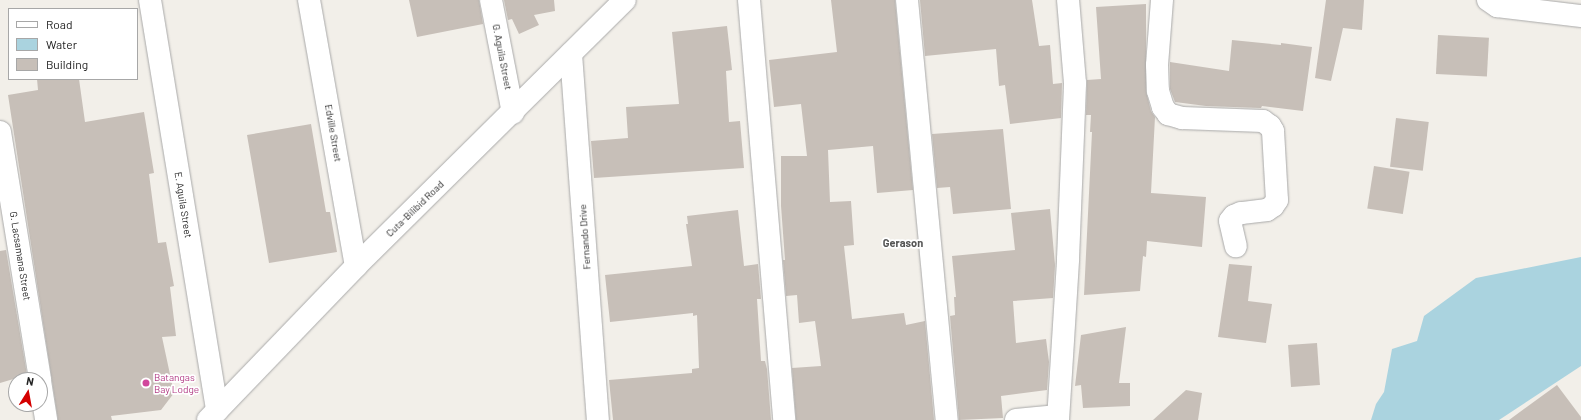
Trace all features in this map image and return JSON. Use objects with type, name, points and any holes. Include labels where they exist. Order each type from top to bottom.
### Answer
[{"type":"street","name":"E. Aguila Street","points":[[150,0],[212,415]]},
{"type":"street","name":"Edville Street","points":[[309,0],[356,266]]},
{"type":"street","name":"G. Aguila Street","points":[[491,0],[513,113]]},
{"type":"street","name":"Cuta-Bilibid Road","points":[[212,415],[356,266],[513,113],[625,0]]},
{"type":"street","points":[[749,0],[784,420]]},
{"type":"street","points":[[907,0],[946,420]]},
{"type":"street","points":[[1016,420],[1058,418],[1068,259],[1075,83],[1068,0]]},
{"type":"street","points":[[1162,0],[1157,64],[1158,91],[1163,107],[1168,114],[1182,118],[1263,121],[1270,126],[1273,131],[1277,200],[1273,206],[1266,210],[1241,213],[1234,216],[1230,221],[1236,246]]},
{"type":"street","points":[[1488,0],[1497,6],[1581,16]]},
{"type":"street","name":"Fernando Drive","points":[[572,54],[598,420]]},
{"type":"street","name":"G. Lacsamana Street","points":[[0,132],[39,372]]},
{"type":"water","points":[[1581,257],[1581,366],[1499,420],[1371,420],[1376,404],[1384,392],[1392,349],[1417,341],[1424,316],[1476,278]]},
{"type":"building","points":[[409,0],[479,0],[483,24],[417,37]]},
{"type":"building","points":[[504,0],[554,0],[555,11],[534,15],[539,25],[519,34],[512,19],[508,20]]},
{"type":"building","points":[[831,0],[895,0],[913,190],[877,193],[873,146],[828,150],[830,202],[851,201],[854,245],[844,246],[852,319],[904,313],[906,325],[925,321],[934,420],[796,420],[792,368],[821,366],[815,321],[799,323],[797,295],[786,296],[781,206],[781,156],[807,156],[801,104],[774,107],[769,60],[837,52]]},
{"type":"building","points":[[920,0],[1032,0],[1039,46],[1050,45],[1053,84],[1062,83],[1061,118],[1010,124],[1005,85],[999,86],[996,49],[925,56]]},
{"type":"building","points":[[1326,0],[1364,0],[1362,30],[1343,28],[1331,81],[1315,78]]},
{"type":"building","points":[[1146,4],[1146,91],[1151,111],[1155,117],[1151,193],[1206,197],[1202,247],[1147,241],[1146,257],[1143,256],[1140,291],[1084,295],[1092,132],[1090,132],[1091,115],[1086,115],[1087,80],[1101,79],[1096,7]]},
{"type":"building","points":[[727,26],[732,70],[726,71],[729,122],[740,121],[744,168],[594,178],[591,141],[628,138],[626,107],[679,104],[672,32]]},
{"type":"building","points":[[1438,35],[1489,38],[1487,77],[1436,74]]},
{"type":"building","points":[[1232,40],[1281,45],[1281,43],[1312,47],[1303,111],[1262,106],[1261,108],[1206,106],[1175,102],[1170,89],[1170,62],[1229,71]]},
{"type":"building","points":[[37,80],[79,80],[85,122],[144,112],[154,173],[149,174],[158,243],[166,242],[174,286],[170,287],[176,336],[162,337],[174,393],[161,410],[111,416],[112,420],[58,420],[8,95],[38,90]]},
{"type":"building","points":[[1396,118],[1429,122],[1423,171],[1390,167]]},
{"type":"building","points":[[311,124],[326,212],[330,212],[337,252],[269,263],[247,135]]},
{"type":"building","points":[[1003,129],[1011,209],[953,214],[950,187],[937,188],[932,134]]},
{"type":"building","points":[[1374,166],[1410,172],[1403,214],[1367,208]]},
{"type":"building","points":[[1050,209],[1055,265],[1053,298],[1013,301],[1016,343],[1046,339],[1049,362],[1047,390],[1001,396],[1003,418],[959,420],[950,316],[955,315],[954,297],[956,297],[952,256],[1015,250],[1011,213]]},
{"type":"building","points":[[738,210],[744,266],[758,264],[761,299],[757,299],[761,361],[765,361],[767,369],[771,420],[613,420],[609,380],[692,373],[692,369],[699,368],[697,315],[693,316],[693,313],[610,322],[605,275],[692,266],[686,224],[688,224],[687,216]]},
{"type":"building","points":[[6,250],[26,372],[8,372],[8,381],[0,383],[0,251]]},
{"type":"building","points":[[1229,264],[1252,266],[1248,301],[1272,304],[1266,343],[1218,337]]},
{"type":"building","points":[[1126,327],[1119,383],[1130,383],[1130,406],[1083,408],[1081,385],[1075,386],[1081,335]]},
{"type":"building","points":[[1317,343],[1320,385],[1291,387],[1288,345]]},
{"type":"building","points":[[1557,385],[1581,417],[1581,420],[1509,420]]},
{"type":"building","points":[[1186,390],[1202,393],[1198,420],[1153,420]]},
{"type":"place","name":"Batangas Bay Lodge","points":[[146,383]]},
{"type":"district","name":"Gerason","points":[[903,243]]}]
